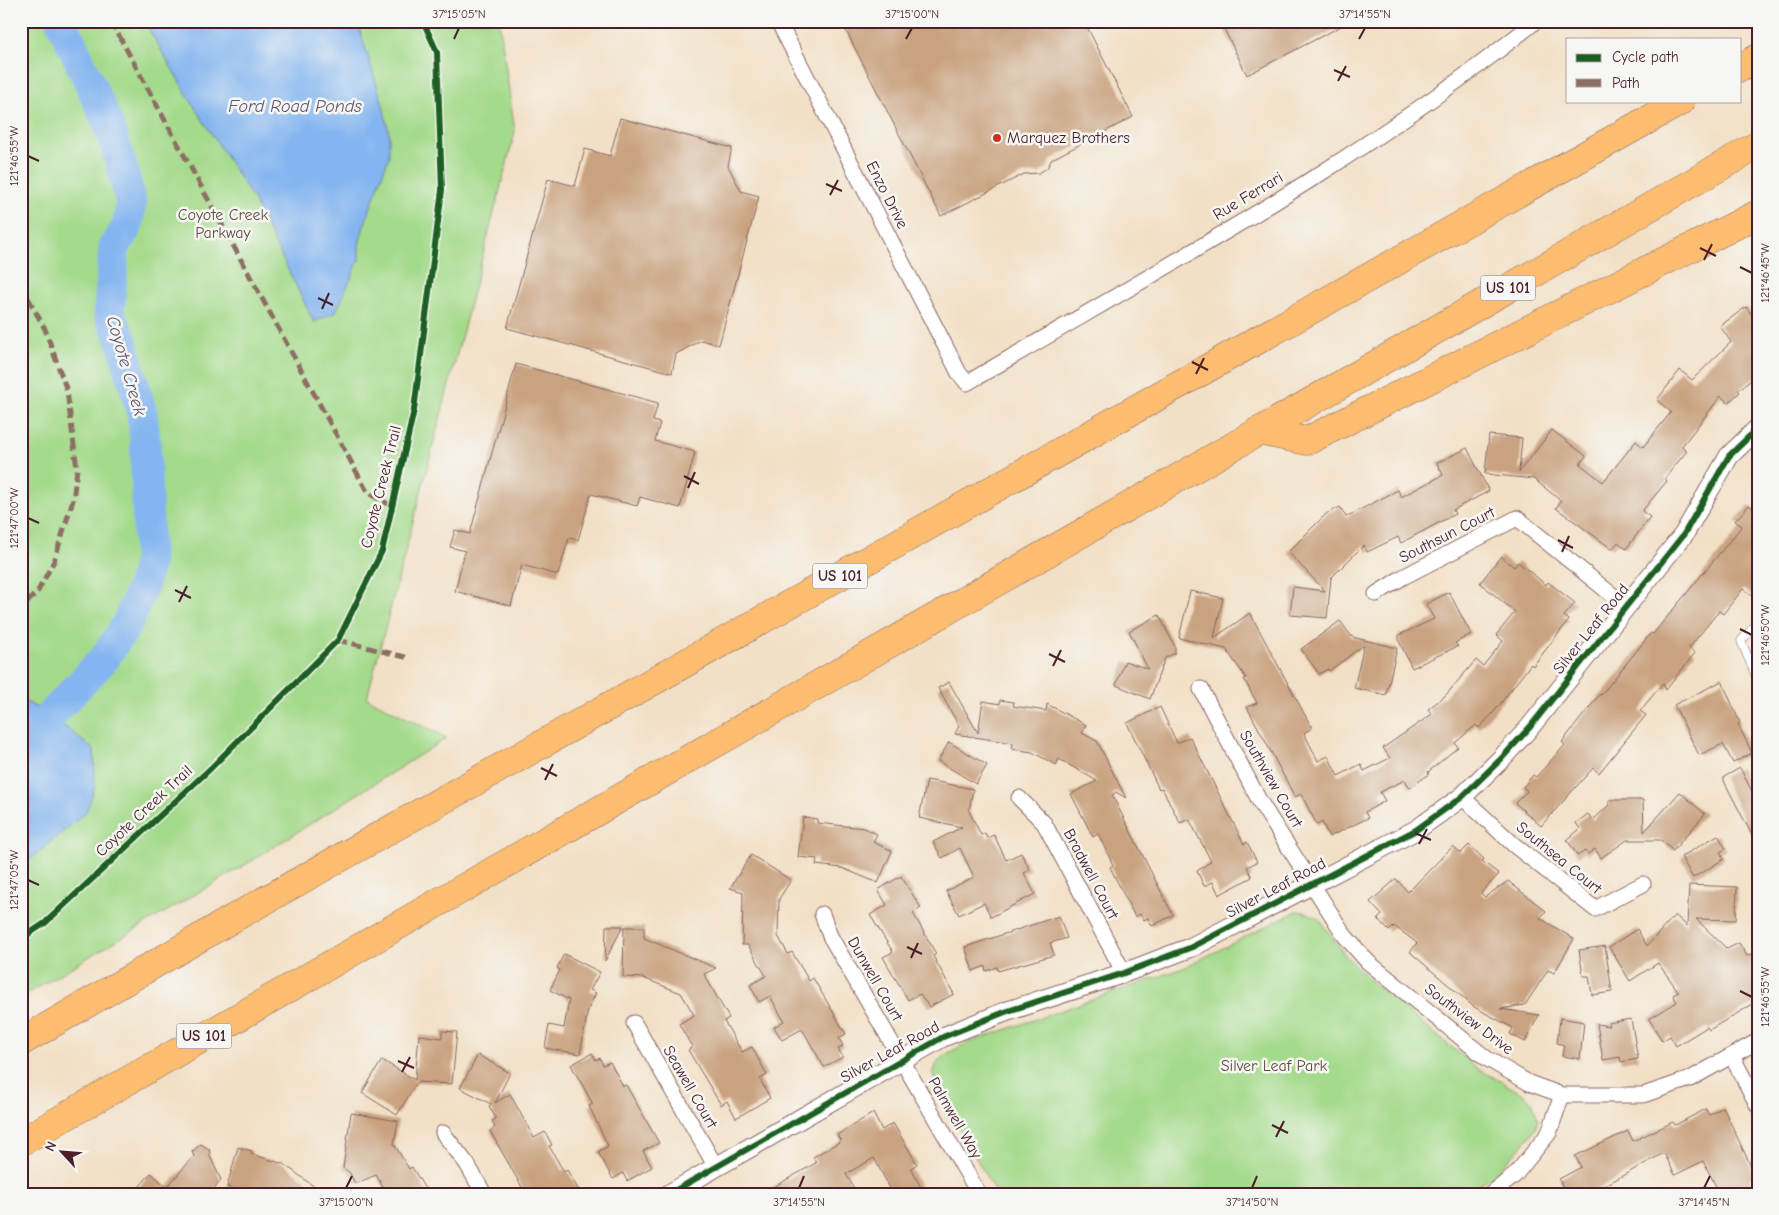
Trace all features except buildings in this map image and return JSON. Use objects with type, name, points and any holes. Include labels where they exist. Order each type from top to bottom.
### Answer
[{"type":"highway","points":[[1742,67],[1758,58]]},
{"type":"highway","name":"US 101","points":[[21,1042],[241,914],[1679,102]]},
{"type":"highway","name":"US 101","points":[[21,1142],[1758,145]]},
{"type":"highway","points":[[1258,431],[1307,441],[1758,214]]},
{"type":"street","name":"Enzo Drive","points":[[778,21],[959,372],[967,383]]},
{"type":"street","name":"Rue Ferrari","points":[[967,383],[1282,197],[1419,108],[1536,21]]},
{"type":"street","name":"Silver Leaf Road","points":[[669,1194],[943,1037],[1005,1012],[1124,974],[1192,947],[1416,830],[1462,796],[1501,759],[1530,726],[1684,534],[1729,456],[1758,428]]},
{"type":"street","name":"Southsun Court","points":[[1376,594],[1403,577],[1517,518],[1627,607]]},
{"type":"street","name":"Southview Court","points":[[1201,689],[1260,802],[1314,884]]},
{"type":"street","name":"Southsea Court","points":[[1462,796],[1514,845],[1595,909],[1643,884]]},
{"type":"street","name":"Bradwell Court","points":[[1019,798],[1044,823],[1124,974]]},
{"type":"street","name":"Southview Drive","points":[[1314,884],[1345,936],[1368,962],[1486,1058],[1529,1083],[1562,1095],[1643,1095],[1690,1079],[1758,1041]]},
{"type":"street","name":"Dunwell Court","points":[[822,914],[830,936],[902,1060]]},
{"type":"street","name":"Seawell Court","points":[[634,1023],[716,1167]]},
{"type":"street","points":[[1732,1056],[1758,1106]]},
{"type":"street","name":"Palmwell Way","points":[[902,1060],[979,1194]]},
{"type":"street","points":[[1491,1194],[1515,1176],[1549,1133],[1562,1095]]},
{"type":"street","points":[[443,1133],[467,1164],[484,1194]]},
{"type":"lane","points":[[1758,622],[1741,641],[1758,681]]},
{"type":"lane","points":[[1753,672],[1758,664]]},
{"type":"green space","name":"Coyote Creek Parkway","points":[[21,21],[499,21],[515,132],[367,698],[447,738],[240,868],[21,997]]},
{"type":"green space","name":"Silver Leaf Park","points":[[1297,911],[1308,913],[1319,919],[1345,955],[1374,984],[1477,1068],[1523,1094],[1533,1103],[1538,1120],[1535,1129],[1496,1173],[1466,1194],[996,1194],[935,1084],[933,1073],[938,1061],[948,1053],[970,1042],[1181,969]]},
{"type":"water","name":"Ford Road Ponds","points":[[144,21],[357,21],[383,105],[389,133],[389,156],[364,226],[359,245],[359,260],[336,312],[314,322],[252,197],[195,108]]},
{"type":"water","points":[[21,699],[52,716],[94,750],[95,787],[86,812],[21,867]]},
{"type":"waterway","name":"Coyote Creek","points":[[21,743],[35,732],[104,659],[127,624],[143,585],[149,560],[145,439],[142,413],[121,339],[109,313],[114,247],[127,227],[131,204],[120,160],[107,121],[61,21]]},
{"type":"marked path","points":[[111,21],[368,493],[392,506]]},
{"type":"marked path","points":[[21,285],[45,329],[67,391],[77,469],[73,500],[54,561],[38,591],[21,609]]},
{"type":"marked path","points":[[338,640],[409,658]]},
{"type":"cycle path","name":"Coyote Creek Trail","points":[[21,939],[45,923],[211,768],[338,640],[382,551],[414,410],[442,190],[437,52],[423,21]]},
{"type":"cycle path","points":[[669,1194],[943,1037],[1005,1012],[1124,973],[1192,947],[1416,830],[1462,797],[1530,727],[1684,534],[1729,456],[1758,428]]},
{"type":"place","name":"Marquez Brothers","points":[[997,138]]}]
